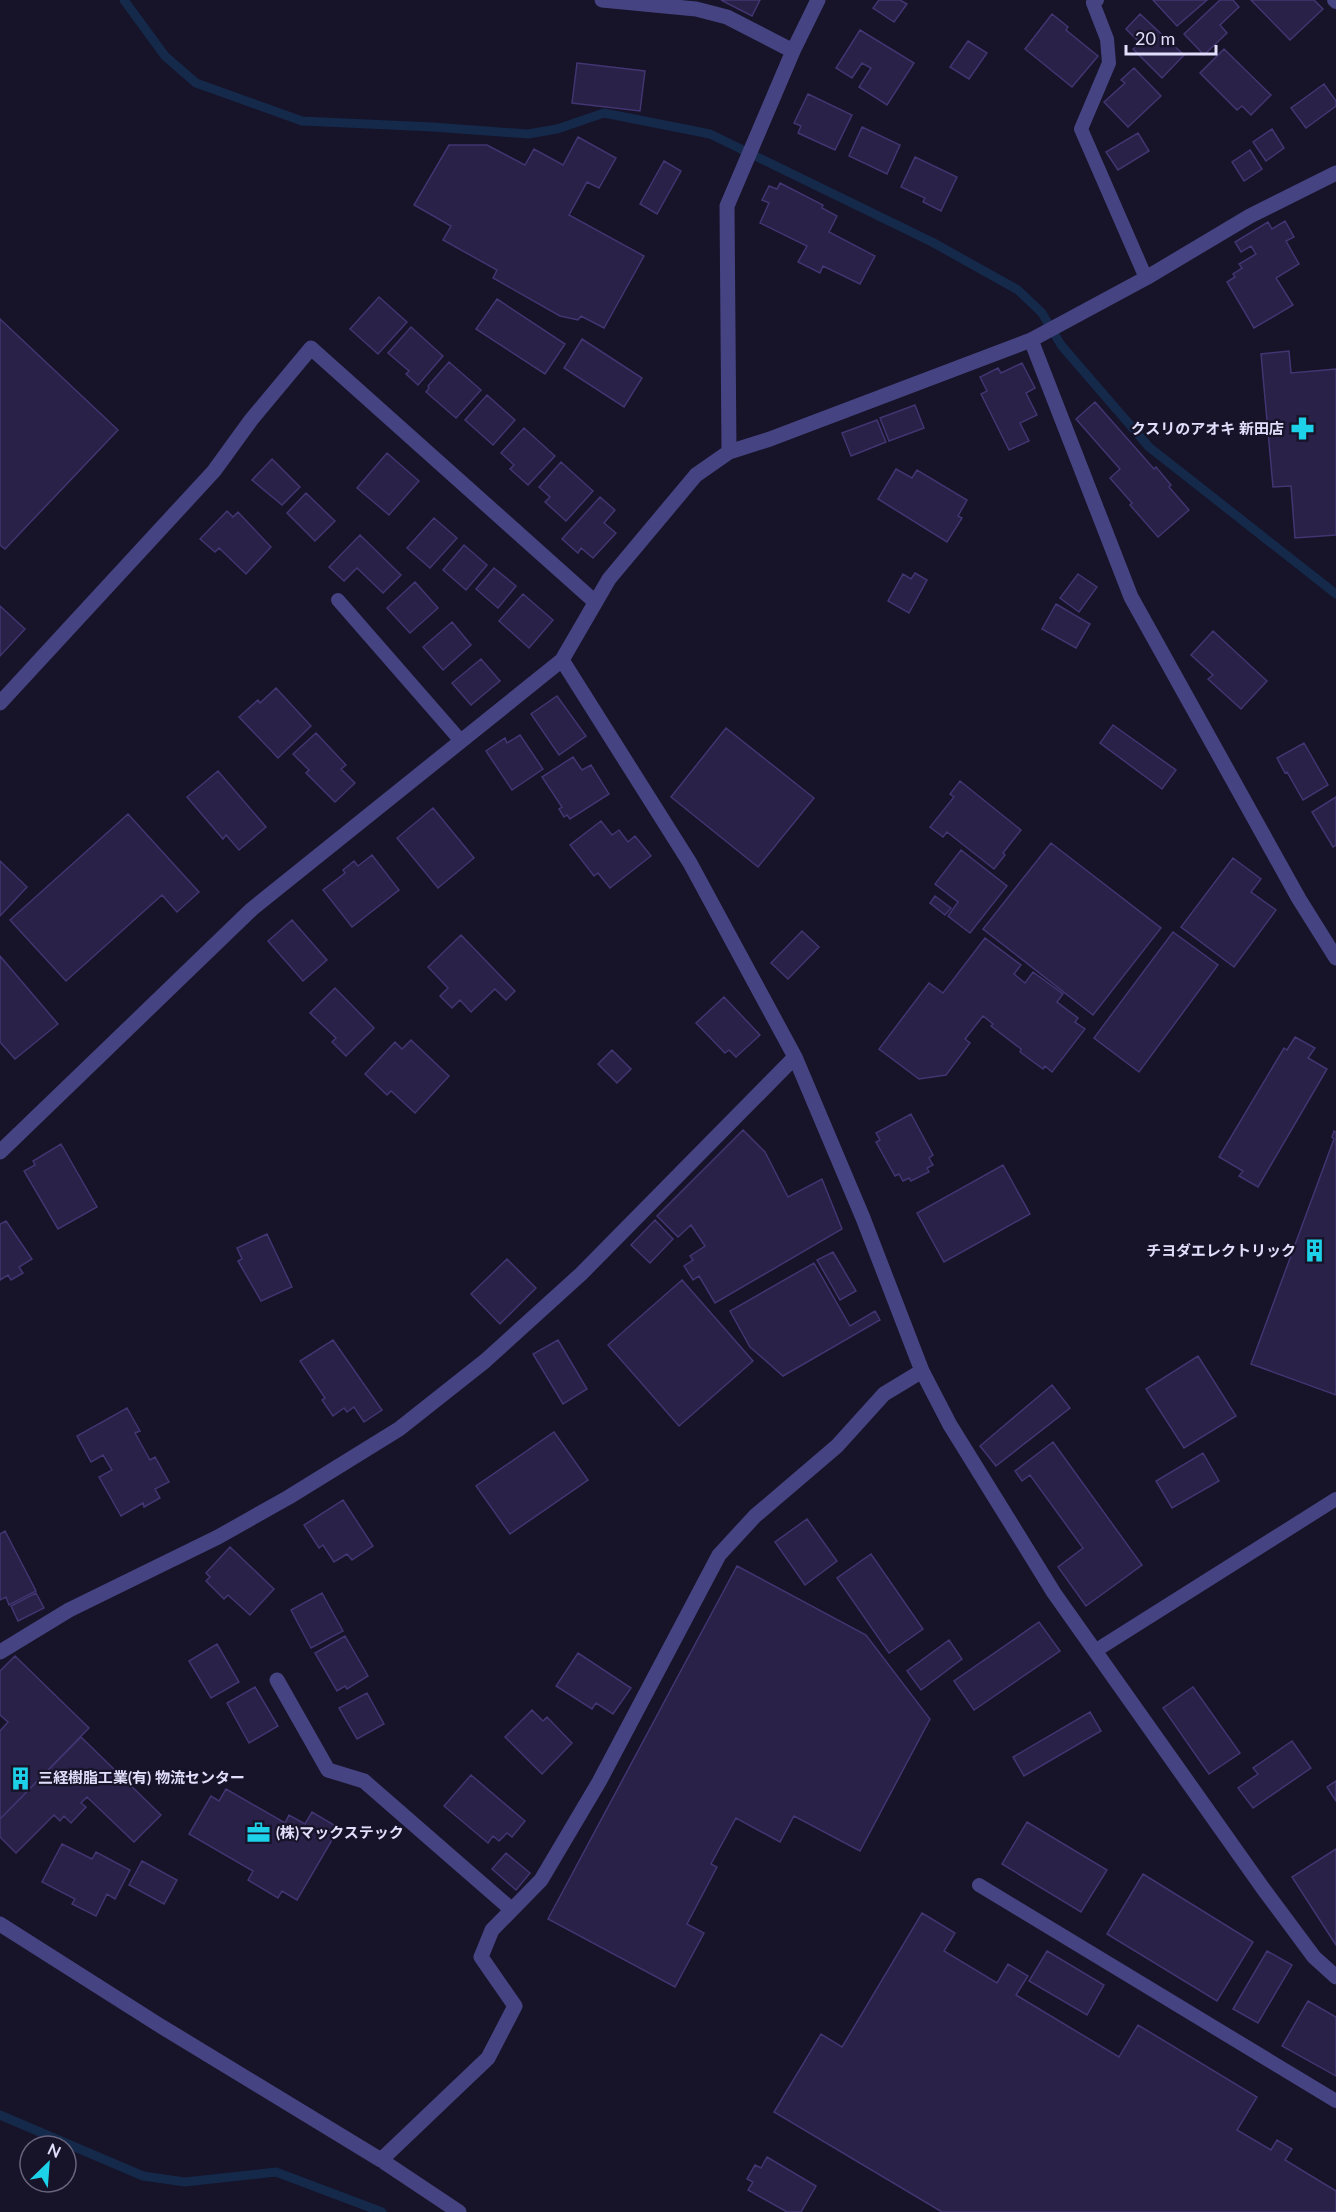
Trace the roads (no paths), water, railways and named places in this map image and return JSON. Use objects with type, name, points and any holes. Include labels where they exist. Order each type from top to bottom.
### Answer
[{"type":"street","points":[[602,0],[696,9],[727,17],[793,51]]},
{"type":"street","points":[[729,452],[727,206],[793,51],[818,0]]},
{"type":"street","points":[[0,1152],[252,909],[562,660],[609,579],[696,475],[729,452],[770,440],[1031,340],[1146,278],[1250,216],[1336,173]]},
{"type":"street","points":[[1031,340],[1131,597],[1299,899],[1336,958]]},
{"type":"street","points":[[0,703],[214,471],[251,420],[311,348],[594,602]]},
{"type":"street","points":[[562,660],[690,863],[795,1057],[863,1218],[922,1371],[950,1425],[1054,1593],[1262,1887],[1314,1957],[1336,1977]]},
{"type":"street","points":[[0,1652],[69,1610],[238,1526],[399,1429],[485,1361],[581,1274],[795,1057]]},
{"type":"street","points":[[381,2160],[488,2058],[515,2006],[481,1957],[492,1930],[541,1880],[593,1792],[719,1555],[755,1516],[837,1446],[884,1394],[922,1371]]},
{"type":"street","points":[[278,1680],[328,1770],[364,1780],[511,1909]]},
{"type":"street","points":[[0,1924],[159,2025],[381,2160],[459,2212]]},
{"type":"lane","points":[[1097,0],[1094,3],[1107,39],[1109,63],[1082,129],[1146,278]]},
{"type":"lane","points":[[338,600],[461,741]]},
{"type":"lane","points":[[1095,1651],[1336,1499]]},
{"type":"lane","points":[[979,1885],[1336,2101]]},
{"type":"waterway","points":[[124,0],[165,56],[196,83],[302,121],[528,134],[557,129],[604,113],[710,134],[932,242],[1018,290],[1042,313],[1061,345],[1149,447],[1336,594]]},
{"type":"waterway","points":[[0,2115],[143,2176],[185,2182],[276,2172],[382,2212]]},
{"type":"place","name":"クスリのアオキ 新田店","points":[[1302,429]]},
{"type":"place","name":"チヨダエレクトリック","points":[[1314,1251]]},
{"type":"place","name":"三経樹脂工業(有) 物流センター","points":[[20,1778]]},
{"type":"place","name":"(株)マックステック","points":[[258,1833]]}]
